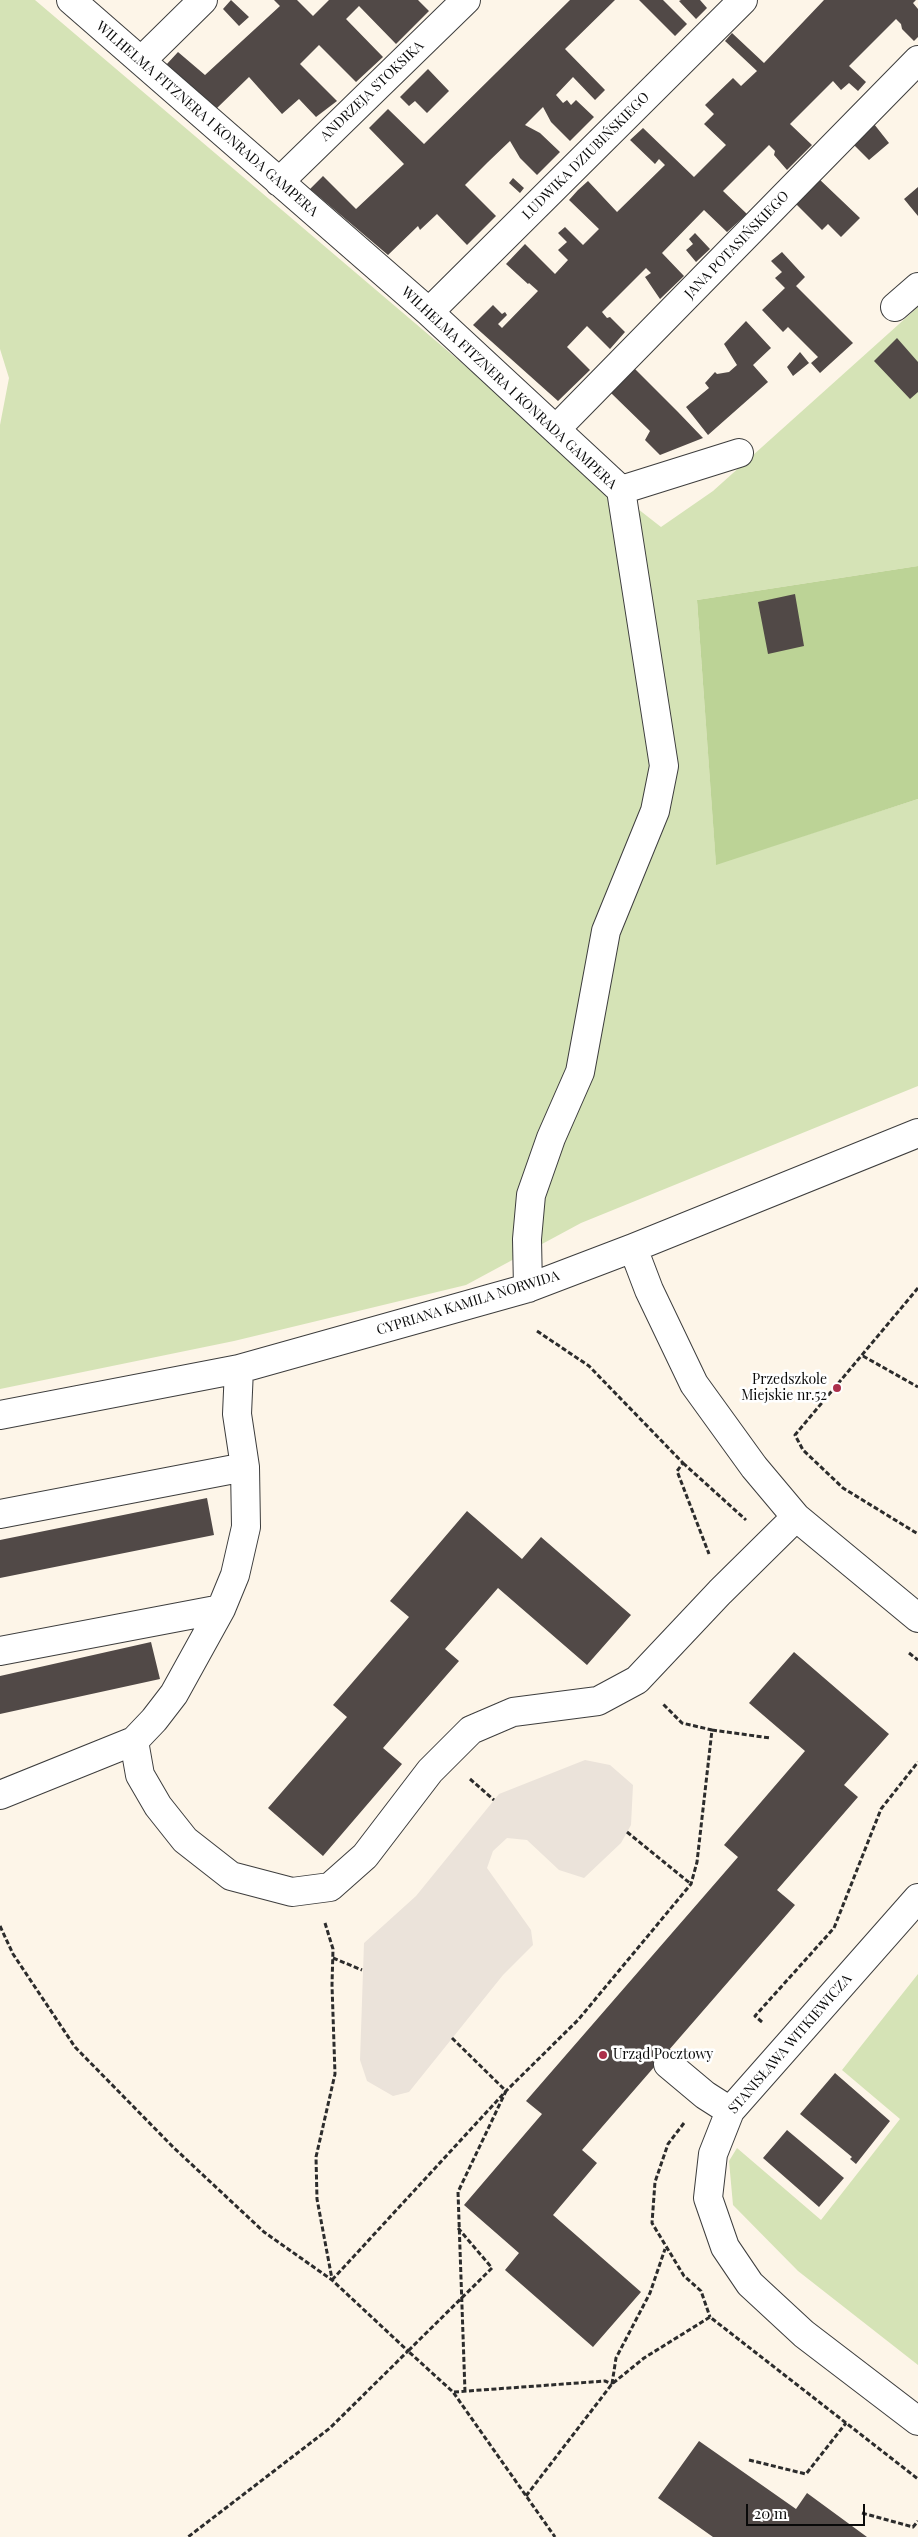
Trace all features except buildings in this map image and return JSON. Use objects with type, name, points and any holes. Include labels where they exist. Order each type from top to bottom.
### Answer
[{"type":"street","name":"WILHELMA FITZNERA I KONRADA GAMPERA","points":[[71,0],[429,312],[621,490],[664,766],[655,811],[606,931],[580,1072],[551,1138],[531,1194],[527,1239],[528,1288]]},
{"type":"street","points":[[141,61],[203,0]]},
{"type":"street","name":"ANDRZEJA STOKSIKA","points":[[279,182],[466,0]]},
{"type":"street","name":"LUDWIKA DZIUBIŃSKIEGO","points":[[429,312],[743,0]]},
{"type":"street","name":"JANA POTASIŃSKIEGO","points":[[556,430],[918,60]]},
{"type":"street","points":[[895,306],[918,287]]},
{"type":"street","points":[[621,490],[739,453]]},
{"type":"street","name":"CYPRIANA KAMILA NORWIDA","points":[[0,1416],[240,1369],[528,1288],[634,1248],[918,1133]]},
{"type":"street","points":[[634,1248],[649,1290],[694,1384],[754,1467],[796,1517],[918,1618]]},
{"type":"street","points":[[0,1795],[134,1741],[154,1720],[174,1694],[221,1609],[235,1574],[246,1527],[245,1466],[237,1414],[240,1369]]},
{"type":"street","points":[[0,1514],[245,1466]]},
{"type":"street","points":[[134,1741],[140,1775],[158,1806],[185,1840],[231,1876],[292,1892],[330,1887],[365,1856],[430,1771],[471,1730],[514,1712],[598,1701],[637,1680],[720,1592],[796,1517]]},
{"type":"street","points":[[0,1651],[221,1609]]},
{"type":"street","name":"STANISŁAWA WITKIEWICZA","points":[[918,1898],[730,2111],[713,2154],[708,2198],[725,2247],[750,2284],[804,2334],[918,2421]]},
{"type":"street","points":[[668,2064],[705,2095],[730,2111]]},
{"type":"path","points":[[918,1288],[795,1435],[804,1450],[843,1488],[918,1534]]},
{"type":"path","points":[[537,1330],[589,1366],[683,1463],[677,1471],[712,1561],[711,1581],[720,1592]]},
{"type":"path","points":[[863,1356],[918,1387]]},
{"type":"path","points":[[682,1722],[712,1730],[770,1738]]},
{"type":"path","points":[[332,2280],[506,2091],[578,2020],[691,1884],[697,1862],[712,1730]]},
{"type":"path","points":[[788,2045],[756,2016],[834,1928],[881,1809],[918,1762]]},
{"type":"path","points":[[627,1832],[691,1884]]},
{"type":"path","points":[[0,1926],[13,1954],[75,2047],[172,2147],[264,2232],[332,2280],[453,2392],[555,2537]]},
{"type":"path","points":[[331,1938],[335,2074],[316,2157],[318,2199],[332,2280]]},
{"type":"path","points":[[333,1958],[362,1970]]},
{"type":"path","points":[[452,2038],[506,2091]]},
{"type":"path","points":[[465,2392],[458,2192],[506,2091]]},
{"type":"path","points":[[705,2095],[668,2144],[655,2182],[652,2223],[665,2248],[684,2276],[701,2291],[710,2317],[918,2479]]},
{"type":"path","points":[[188,2537],[330,2428],[492,2268],[458,2228]]},
{"type":"path","points":[[612,2384],[616,2358],[650,2293],[665,2248]]},
{"type":"path","points":[[526,2496],[612,2384],[644,2358],[710,2317]]},
{"type":"path","points":[[453,2392],[605,2381],[612,2384]]},
{"type":"path","points":[[749,2460],[806,2474],[846,2423]]},
{"type":"path","points":[[862,2513],[913,2527],[918,2521]]},
{"type":"green space","points":[[0,0],[35,0],[583,466],[661,527],[713,491],[918,307],[918,566],[697,600],[716,864],[918,799],[918,1086],[581,1223],[466,1285],[234,1341],[0,1389],[0,425],[9,378],[0,349]]},
{"type":"green space","points":[[918,566],[918,799],[716,865],[697,600]]},
{"type":"green space","points":[[918,1974],[918,2365],[798,2271],[733,2205],[729,2161],[737,2148],[821,2220],[900,2119],[842,2070]]},
{"type":"shaded area","points":[[585,1760],[610,1765],[633,1785],[631,1825],[621,1843],[584,1878],[559,1870],[527,1840],[507,1838],[493,1851],[487,1868],[531,1930],[533,1945],[503,1975],[409,2092],[393,2096],[367,2081],[360,2060],[364,1943],[416,1896],[499,1794]]},
{"type":"place","name":"Przedszkole Miejskie nr.52","points":[[837,1388]]},
{"type":"place","name":"Urząd Pocztowy","points":[[603,2055]]}]
